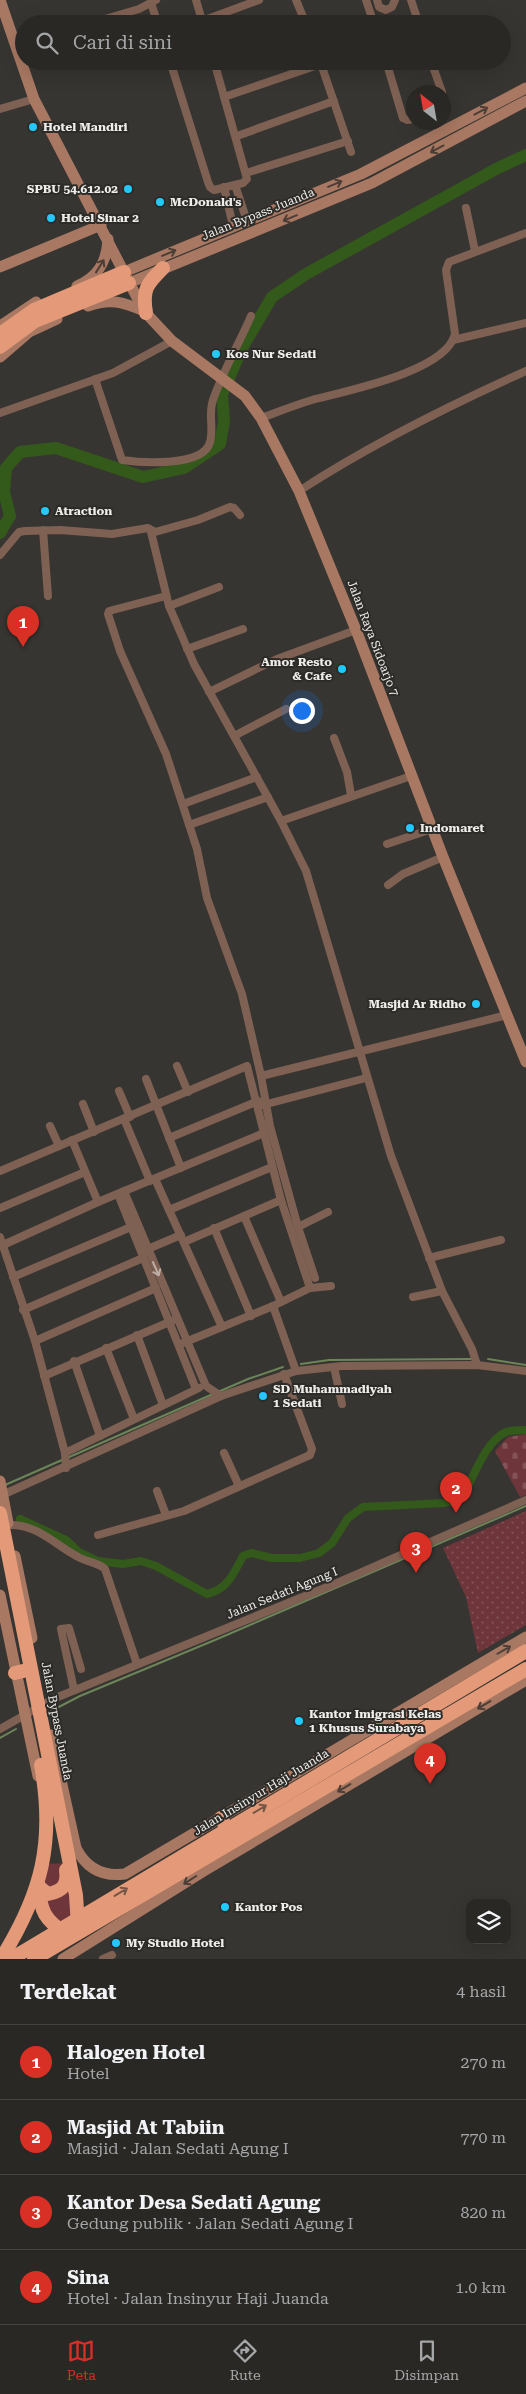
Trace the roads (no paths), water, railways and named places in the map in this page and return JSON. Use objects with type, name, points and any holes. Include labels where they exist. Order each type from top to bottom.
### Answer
[{"type":"highway","points":[[145,312],[145,291],[148,284],[163,268]]},
{"type":"highway","name":"Jalan Bypass Juanda","points":[[0,334],[41,303],[127,277]]},
{"type":"highway","name":"Jalan Bypass Juanda","points":[[0,347],[35,321],[127,277]]},
{"type":"highway","name":"Jalan Bypass Juanda","points":[[0,1514],[4,1590],[35,1713],[65,1847],[79,1917],[74,1936],[59,1929],[43,1913],[40,1906],[39,1882]]},
{"type":"highway","name":"Jalan Bypass Juanda","points":[[0,1556],[4,1590],[19,1672],[35,1713],[48,1822],[47,1842],[39,1882],[21,1925],[1,1959]]},
{"type":"highway","name":"Jalan Insinyur Haji Juanda","points":[[11,1959],[224,1823],[525,1653]]},
{"type":"highway","points":[[34,1959],[74,1936],[124,1913],[444,1723],[526,1669]]},
{"type":"highway","points":[[39,1882],[48,1894],[64,1886],[67,1880],[65,1847]]},
{"type":"main road","name":"Jalan Raya Sidoarjo 7","points":[[0,0],[15,33]]},
{"type":"main road","name":"Jalan Raya Sidoarjo 7","points":[[27,70],[34,99],[145,312],[172,341],[235,387],[261,418],[299,491],[356,630],[432,830],[526,1062]]},
{"type":"main road","name":"Jalan Bypass Juanda","points":[[127,277],[233,226],[368,170],[526,88]]},
{"type":"main road","name":"Jalan Bypass Juanda","points":[[127,277],[163,268],[372,183],[526,101]]},
{"type":"main road","points":[[0,268],[101,225]]},
{"type":"main road","points":[[0,326],[41,303],[79,286],[96,274],[108,252],[108,239]]},
{"type":"main road","points":[[0,357],[30,332],[101,301],[116,301],[145,312]]},
{"type":"main road","points":[[0,1948],[16,1926],[35,1873],[41,1848],[35,1713],[9,1525],[1,1489]]},
{"type":"main road","name":"Jalan Insinyur Haji Juanda","points":[[35,1713],[76,1848],[84,1863],[97,1872],[116,1875],[125,1874],[224,1823],[526,1637]]},
{"type":"main road","points":[[444,1723],[526,1680]]},
{"type":"main road","points":[[71,1957],[124,1913]]},
{"type":"street","points":[[196,0],[201,15]]},
{"type":"street","points":[[221,15],[259,0]]},
{"type":"street","points":[[296,0],[302,15]]},
{"type":"street","points":[[371,15],[367,3],[377,2],[380,8],[387,10],[394,5],[395,0]]},
{"type":"street","points":[[411,0],[416,15]]},
{"type":"street","points":[[117,15],[153,1],[156,15]]},
{"type":"street","points":[[173,70],[210,187],[214,190],[246,180],[237,136],[216,70]]},
{"type":"street","points":[[224,97],[298,70]]},
{"type":"street","points":[[323,70],[351,152]]},
{"type":"street","points":[[389,70],[404,118],[406,119]]},
{"type":"street","points":[[434,70],[440,85]]},
{"type":"street","points":[[0,109],[34,99]]},
{"type":"street","points":[[237,136],[334,101]]},
{"type":"street","points":[[246,173],[348,141]]},
{"type":"street","points":[[235,185],[247,221]]},
{"type":"street","points":[[224,187],[233,226]]},
{"type":"street","points":[[229,212],[242,207]]},
{"type":"street","points":[[466,208],[475,251]]},
{"type":"street","points":[[261,418],[312,400],[390,380],[429,362],[445,350],[453,340],[454,330],[446,270],[451,260],[526,233]]},
{"type":"street","points":[[95,379],[122,460],[143,463],[193,458],[204,451],[210,442],[212,402],[252,316]]},
{"type":"street","points":[[453,340],[526,323]]},
{"type":"street","points":[[0,413],[95,379],[148,356],[172,341]]},
{"type":"street","points":[[299,491],[349,459],[445,408],[526,371]]},
{"type":"street","points":[[151,532],[158,532],[198,520],[230,507],[234,508],[240,515]]},
{"type":"street","points":[[0,555],[20,532],[60,530],[112,534],[148,528],[151,532],[169,606],[187,649],[281,821],[307,876],[390,1156],[417,1220],[442,1291],[472,1349],[477,1365]]},
{"type":"street","points":[[43,530],[48,596]]},
{"type":"street","points":[[169,606],[219,588]]},
{"type":"street","points":[[166,596],[109,611],[108,614],[120,651],[166,754],[183,804],[197,849],[207,898],[242,994],[267,1104],[270,1126],[298,1228],[315,1278]]},
{"type":"street","points":[[187,649],[243,628]]},
{"type":"street","points":[[209,692],[277,659],[356,630]]},
{"type":"street","points":[[234,736],[286,710]]},
{"type":"street","points":[[334,738],[347,772],[351,795]]},
{"type":"street","points":[[281,821],[351,795],[411,776]]},
{"type":"street","points":[[183,804],[257,777]]},
{"type":"street","points":[[189,826],[268,797]]},
{"type":"street","points":[[387,844],[432,830]]},
{"type":"street","points":[[388,885],[403,874],[443,857]]},
{"type":"street","points":[[261,1076],[359,1050],[433,1035],[507,1015]]},
{"type":"street","points":[[177,1066],[188,1092]]},
{"type":"street","points":[[0,1171],[247,1066],[281,1200],[310,1288]]},
{"type":"street","points":[[169,1138],[258,1104],[267,1104],[366,1078]]},
{"type":"street","points":[[146,1080],[181,1168]]},
{"type":"street","points":[[119,1091],[127,1118],[153,1180],[169,1210],[222,1327]]},
{"type":"street","points":[[83,1104],[94,1132]]},
{"type":"street","points":[[50,1126],[59,1146]]},
{"type":"street","points":[[65,1460],[35,1341],[1,1241],[264,1133]]},
{"type":"street","points":[[72,1140],[98,1202]]},
{"type":"street","points":[[169,1210],[272,1167]]},
{"type":"street","points":[[0,1208],[85,1172]]},
{"type":"street","points":[[121,1193],[131,1227],[178,1318],[208,1387],[220,1394]]},
{"type":"street","points":[[121,1193],[196,1389]]},
{"type":"street","points":[[23,1310],[144,1253],[214,1228],[281,1200]]},
{"type":"street","points":[[298,1228],[328,1212]]},
{"type":"street","points":[[244,1216],[281,1302]]},
{"type":"street","points":[[13,1277],[131,1227]]},
{"type":"street","points":[[214,1228],[251,1316]]},
{"type":"street","points":[[429,1258],[501,1240]]},
{"type":"street","points":[[179,1345],[274,1306],[310,1288],[331,1286]]},
{"type":"street","points":[[35,1341],[156,1288]]},
{"type":"street","points":[[413,1297],[442,1291]]},
{"type":"street","points":[[274,1306],[296,1371]]},
{"type":"street","points":[[44,1376],[178,1318]]},
{"type":"street","points":[[137,1335],[163,1405]]},
{"type":"street","points":[[106,1348],[134,1419]]},
{"type":"street","points":[[74,1362],[100,1436]]},
{"type":"street","points":[[1,1489],[220,1394],[296,1371],[334,1367],[477,1365],[526,1371]]},
{"type":"street","points":[[334,1367],[342,1404]]},
{"type":"street","points":[[98,1535],[184,1511],[311,1453],[312,1449],[284,1374]]},
{"type":"street","points":[[65,1460],[100,1436],[196,1389],[208,1387]]},
{"type":"street","points":[[224,1453],[239,1486]]},
{"type":"street","points":[[157,1491],[166,1515]]},
{"type":"street","name":"Jalan Sedati Agung I","points":[[0,1729],[35,1713],[74,1690],[337,1583],[526,1500]]},
{"type":"street","points":[[9,1525],[29,1528],[47,1536],[79,1558],[106,1569],[137,1664]]},
{"type":"street","points":[[74,1690],[60,1628],[69,1628],[81,1669]]},
{"type":"street","points":[[103,1959],[112,1955]]},
{"type":"waterway","points":[[0,533],[10,516],[4,492],[6,468],[20,452],[56,448],[143,477],[184,468],[220,444],[224,421],[222,394],[242,348],[272,297],[306,274],[496,169],[526,155]]},
{"type":"waterway","points":[[301,1364],[329,1360],[471,1359]]},
{"type":"waterway","points":[[488,1359],[526,1365]]},
{"type":"waterway","points":[[218,1392],[283,1367]]},
{"type":"waterway","points":[[67,1458],[213,1394]]},
{"type":"waterway","points":[[20,1519],[66,1540],[79,1552],[98,1561],[123,1564],[141,1561],[156,1566],[207,1594],[225,1585],[233,1575],[243,1556],[251,1553],[272,1558],[300,1558],[319,1553],[332,1543],[348,1518],[363,1507],[445,1503],[462,1498],[480,1461],[492,1443],[506,1432],[526,1430]]},
{"type":"waterway","points":[[5,1485],[62,1460]]},
{"type":"waterway","points":[[51,1711],[80,1696],[526,1506]]},
{"type":"waterway","points":[[0,1738],[16,1729]]},
{"type":"place","name":"Hotel Mandiri","points":[[33,127]]},
{"type":"place","name":"SPBU 54.612.02","points":[[128,189]]},
{"type":"place","name":"McDonald's","points":[[160,202]]},
{"type":"place","name":"Hotel Sinar 2","points":[[51,218]]},
{"type":"place","name":"Kos Nur Sedati","points":[[216,354]]},
{"type":"place","name":"Atraction","points":[[45,511]]},
{"type":"place","name":"Halogen Hotel","points":[[23,647]]},
{"type":"place","name":"Amor Resto & Cafe","points":[[342,669]]},
{"type":"place","name":"Indomaret","points":[[410,828]]},
{"type":"place","name":"Masjid Ar Ridho","points":[[476,1004]]},
{"type":"place","name":"SD Muhammadiyah 1 Sedati","points":[[263,1396]]},
{"type":"place","name":"Masjid At Tabiin","points":[[456,1513]]},
{"type":"place","name":"Kantor Desa Sedati Agung","points":[[416,1573]]},
{"type":"place","name":"Kantor Imigrasi Kelas 1 Khusus Surabaya","points":[[299,1721]]},
{"type":"place","name":"Sina","points":[[430,1784]]},
{"type":"place","name":"Kantor Pos","points":[[225,1907]]},
{"type":"place","name":"My Studio Hotel","points":[[116,1943]]}]
